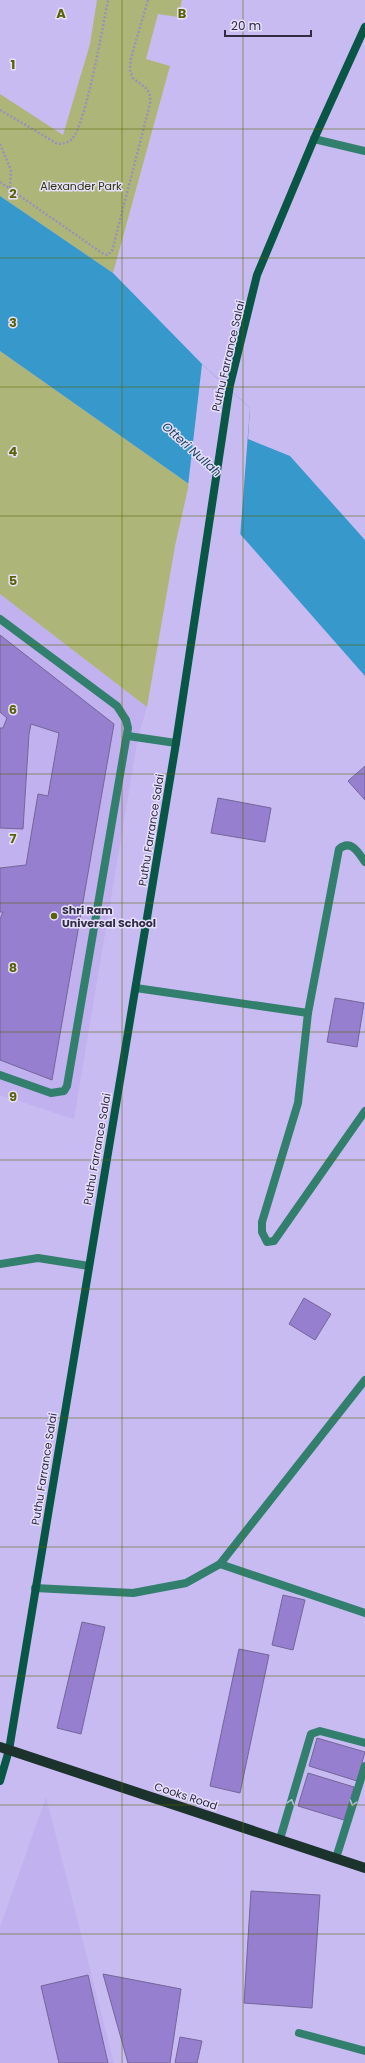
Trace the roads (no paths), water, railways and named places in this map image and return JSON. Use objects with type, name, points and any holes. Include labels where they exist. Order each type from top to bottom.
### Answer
[{"type":"main road","name":"Cooks Road","points":[[4,1749],[365,1868]]},
{"type":"street","name":"Puthu Farrance Salai","points":[[0,1781],[4,1749],[35,1588],[136,988],[176,743],[230,385],[257,274],[314,139],[365,28]]},
{"type":"street","points":[[314,139],[365,151]]},
{"type":"street","points":[[0,619],[116,706],[126,720],[128,736],[67,1086],[64,1091],[51,1093],[0,1075]]},
{"type":"street","points":[[128,736],[176,743]]},
{"type":"street","points":[[365,862],[355,848],[349,844],[344,845],[339,849],[308,1013],[298,1103],[262,1222],[262,1232],[267,1242],[274,1241],[365,1111]]},
{"type":"street","points":[[136,988],[308,1013]]},
{"type":"street","points":[[0,1264],[38,1258],[88,1266]]},
{"type":"street","points":[[35,1588],[133,1593],[186,1583],[220,1564],[365,1380]]},
{"type":"street","points":[[220,1564],[365,1613]]},
{"type":"street","points":[[280,1839],[311,1734],[320,1731],[365,1743]]},
{"type":"street","points":[[336,1858],[365,1766]]},
{"type":"street","points":[[299,2033],[365,2051]]},
{"type":"water","name":"Otteri Nullah","points":[[0,196],[113,273],[202,364],[250,408],[248,439],[290,456],[365,540],[365,676],[241,535],[189,484],[0,351]]},
{"type":"place","name":"Shri Ram Universal School","points":[[54,916]]},
{"type":"park label","name":"Alexander Park","points":[[81,186]]}]
